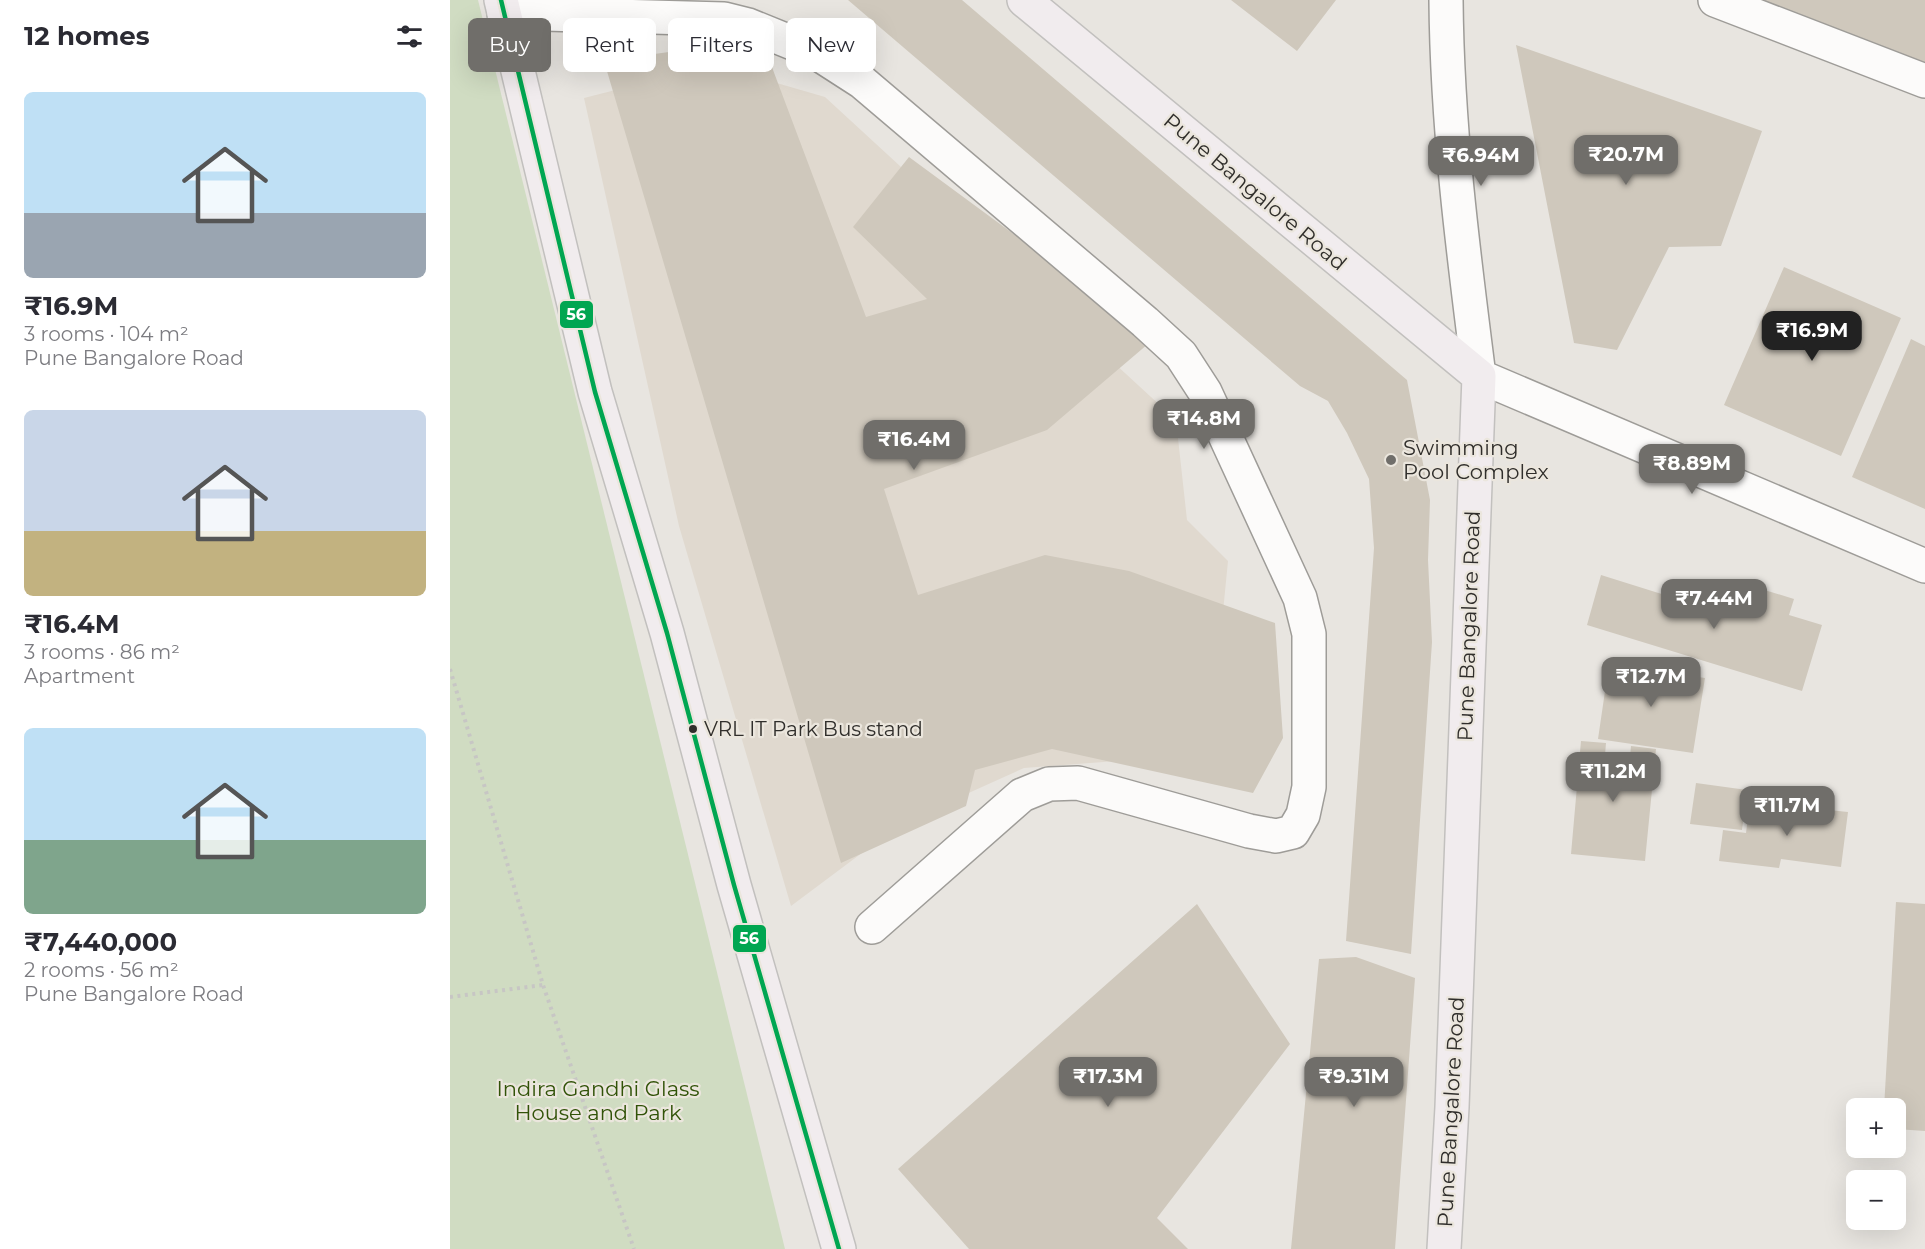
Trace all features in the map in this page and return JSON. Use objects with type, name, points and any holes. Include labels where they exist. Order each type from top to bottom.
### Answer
[{"type":"main road","name":"Pune Bangalore Road","points":[[1024,0],[1479,376],[1452,1107],[1444,1249]]},
{"type":"main road","points":[[503,7],[595,392],[667,633],[734,885],[838,1249]]},
{"type":"street","points":[[1446,0],[1447,60],[1456,188],[1479,376],[1925,566]]},
{"type":"street","points":[[1716,0],[1925,81]]},
{"type":"street","points":[[503,7],[560,7],[724,19],[748,25],[817,53],[862,82],[1181,355],[1205,392],[1300,598],[1309,634],[1309,788],[1303,816],[1293,832],[1276,836],[1249,831],[1078,783],[1049,784],[1022,795],[872,927]]},
{"type":"path","points":[[450,669],[543,985],[633,1249]]},
{"type":"path","points":[[450,997],[543,985]]},
{"type":"shaded area","points":[[686,72],[738,72],[825,97],[1176,420],[1187,520],[1228,561],[1209,754],[1024,768],[902,823],[791,906],[679,526],[584,98]]},
{"type":"green space","name":"Indira Gandhi Glass House and Park","points":[[450,0],[478,0],[482,18],[468,18],[468,72],[496,72],[785,1249],[450,1249]]},
{"type":"building","name":"Swimming Pool Complex","points":[[848,0],[962,0],[1407,380],[1430,500],[1428,560],[1432,642],[1411,954],[1346,941],[1374,548],[1369,479],[1347,433],[1328,401],[1300,386],[876,24],[876,18],[869,18]]},
{"type":"building","points":[[1231,0],[1336,0],[1297,51]]},
{"type":"building","points":[[1749,0],[1925,0],[1925,70]]},
{"type":"building","points":[[1516,45],[1762,131],[1721,246],[1669,247],[1617,350],[1574,343]]},
{"type":"building","points":[[668,52],[668,72],[774,72],[866,317],[927,299],[853,227],[909,157],[1155,338],[1047,430],[884,489],[918,595],[1045,555],[1129,571],[1275,623],[1283,738],[1253,793],[1052,749],[975,770],[966,806],[841,863],[607,72],[656,72],[656,54]]},
{"type":"building","points":[[1784,267],[1901,318],[1841,456],[1724,405]]},
{"type":"building","points":[[1911,339],[1925,346],[1925,509],[1852,477]]},
{"type":"building","points":[[1601,575],[1735,617],[1745,584],[1794,599],[1789,615],[1822,625],[1802,691],[1587,625]]},
{"type":"building","points":[[1609,664],[1705,678],[1693,753],[1598,739]]},
{"type":"building","points":[[1581,741],[1606,743],[1605,755],[1630,757],[1631,746],[1656,749],[1645,861],[1571,854]]},
{"type":"building","points":[[1696,783],[1747,790],[1742,830],[1690,824]]},
{"type":"building","points":[[1750,802],[1848,812],[1841,867],[1781,859],[1779,868],[1719,861],[1723,830],[1746,833]]},
{"type":"building","points":[[1896,902],[1925,904],[1925,1131],[1906,1130],[1906,1098],[1885,1098]]},
{"type":"building","points":[[1197,904],[1290,1044],[1157,1218],[1188,1249],[969,1249],[898,1169]]},
{"type":"building","points":[[1356,957],[1415,978],[1395,1249],[1291,1249],[1319,959]]},
{"type":"transit line","name":"56","points":[[501,0],[595,392],[667,633],[734,885],[839,1249]]},
{"type":"place","name":"Swimming Pool Complex","points":[[1391,460]]},
{"type":"place","name":"VRL IT Park Bus stand","points":[[693,729]]}]
